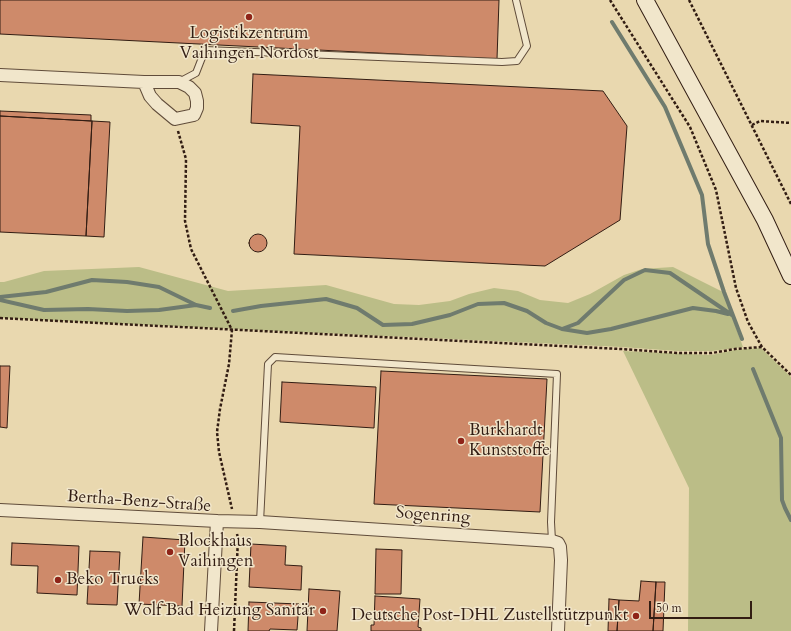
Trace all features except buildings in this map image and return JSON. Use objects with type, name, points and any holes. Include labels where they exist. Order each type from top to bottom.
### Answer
[{"type":"main road","points":[[645,0],[765,220],[791,276]]},
{"type":"street","points":[[0,75],[144,82],[179,82],[189,87],[195,94],[197,108],[194,115],[174,119],[150,96],[144,82]]},
{"type":"street","name":"Bertha-Benz-Straße","points":[[0,510],[218,522],[211,631]]},
{"type":"street","name":"Sogenring","points":[[218,522],[260,522],[552,541]]},
{"type":"street","points":[[552,541],[558,543],[560,547],[561,560],[558,631]]},
{"type":"lane","points":[[179,82],[196,73],[205,50],[502,62],[517,61],[527,46],[516,0]]},
{"type":"lane","points":[[260,522],[268,364],[275,357],[557,374],[551,514],[552,541]]},
{"type":"path","points":[[610,0],[690,127],[716,190],[736,288],[748,322],[762,346],[791,375]]},
{"type":"path","points":[[689,0],[791,204]]},
{"type":"path","points":[[174,119],[186,159],[185,221],[192,248],[232,330],[229,364],[217,432],[219,452],[233,521],[238,538],[234,631]]},
{"type":"path","points":[[752,125],[760,121],[791,123]]},
{"type":"path","points":[[0,318],[678,353],[712,353],[762,346]]},
{"type":"green space","points":[[139,267],[228,291],[326,285],[394,304],[419,305],[450,301],[469,294],[494,288],[518,291],[540,300],[568,303],[590,294],[624,275],[642,269],[673,267],[723,292],[743,347],[712,351],[677,351],[621,347],[0,318],[0,282],[44,271]]},
{"type":"green space","points":[[761,348],[791,377],[791,631],[688,631],[689,488],[623,351],[711,355],[735,350]]},
{"type":"waterway","points":[[612,22],[665,107],[702,195],[708,244],[742,339]]},
{"type":"waterway","points":[[233,311],[261,306],[326,299],[357,308],[383,325],[412,324],[450,315],[478,304],[504,303],[527,311],[546,323],[562,329],[578,323],[624,280],[645,270],[670,273],[732,315]]},
{"type":"waterway","points":[[0,297],[46,292],[92,280],[127,282],[159,287],[196,305],[210,308]]},
{"type":"waterway","points":[[0,300],[44,310],[159,310],[196,305]]},
{"type":"waterway","points":[[562,329],[587,333],[611,329],[693,308],[728,314]]},
{"type":"waterway","points":[[753,369],[781,438],[782,500],[791,520]]},
{"type":"place","name":"Logistikzentrum Vaihingen Nordost","points":[[249,17]]},
{"type":"place","name":"Burkhardt Kunststoffe","points":[[461,441]]},
{"type":"place","name":"Blockhaus Vaihingen","points":[[170,552]]},
{"type":"place","name":"Beko Trucks","points":[[58,580]]},
{"type":"place","name":"Wolf Bad Heizung Sanitär","points":[[323,611]]},
{"type":"place","name":"Deutsche Post-DHL Zustellstützpunkt","points":[[636,616]]}]
